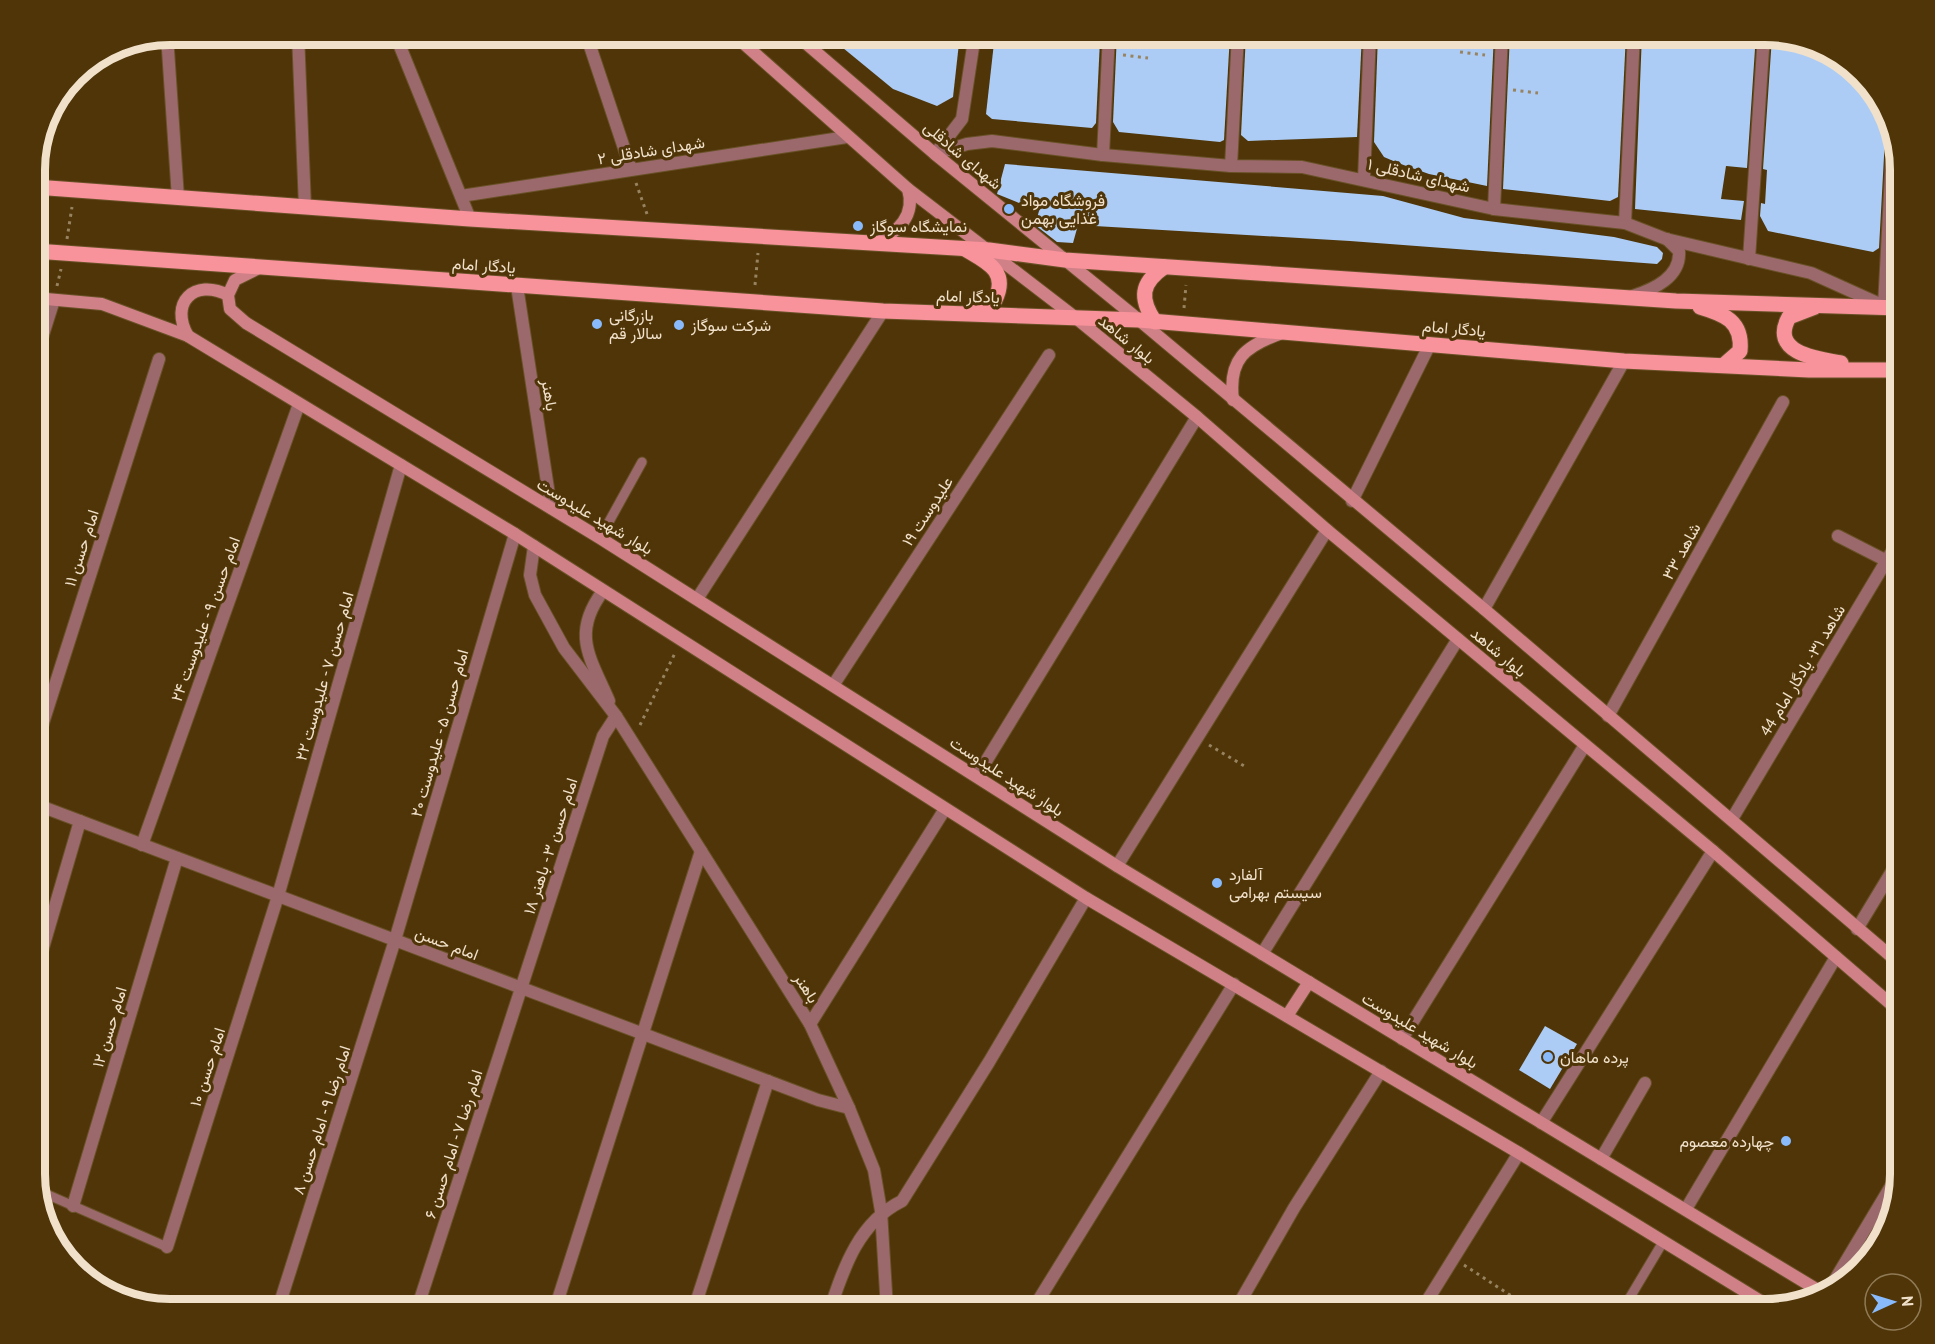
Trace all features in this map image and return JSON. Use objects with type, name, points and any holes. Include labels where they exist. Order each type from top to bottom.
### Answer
[{"type":"main road","points":[[745,45],[908,189],[1076,318]]},
{"type":"main road","name":"شهدای شادقلی","points":[[808,45],[935,154],[1139,320]]},
{"type":"main road","points":[[45,188],[470,219],[989,250],[1065,260],[1628,298],[1890,307]]},
{"type":"main road","points":[[876,244],[901,227],[911,200],[908,189]]},
{"type":"main road","points":[[964,249],[995,270],[1000,281],[995,300],[983,309],[969,314]]},
{"type":"main road","name":"یادگار امام","points":[[45,252],[883,311],[1139,320],[1624,361],[1809,370],[1890,370]]},
{"type":"main road","points":[[188,336],[181,324],[181,309],[188,296],[200,289],[215,288],[228,295],[235,280],[265,266]]},
{"type":"main road","points":[[1155,322],[1148,309],[1145,289],[1149,278],[1164,267]]},
{"type":"main road","name":"بلوار شهید علیدوست","points":[[228,295],[230,309],[246,323],[697,598],[1117,866],[1816,1288]]},
{"type":"main road","points":[[45,299],[102,304],[188,336],[515,534],[1086,898],[1381,1071],[1757,1299]]},
{"type":"main road","points":[[1676,301],[1726,315],[1733,322],[1739,331],[1740,351],[1724,365]]},
{"type":"main road","points":[[1829,304],[1789,317],[1785,324],[1785,337],[1796,352],[1829,361],[1890,369]]},
{"type":"main road","name":"بلوار شاهد","points":[[1076,318],[1713,851],[1890,1003]]},
{"type":"main road","name":"بلوار شاهد","points":[[1139,320],[1352,501],[1484,609],[1890,956]]},
{"type":"main road","points":[[1233,400],[1231,379],[1236,362],[1251,347],[1284,332]]},
{"type":"main road","points":[[1287,1016],[1309,982]]},
{"type":"street","points":[[168,45],[178,198]]},
{"type":"street","points":[[298,45],[305,207]]},
{"type":"street","points":[[399,45],[470,219]]},
{"type":"street","points":[[590,45],[631,169]]},
{"type":"street","points":[[935,154],[962,119],[973,45]]},
{"type":"street","points":[[1103,155],[1108,45]]},
{"type":"street","points":[[1232,166],[1238,45]]},
{"type":"street","points":[[1364,179],[1370,45]]},
{"type":"street","points":[[1494,209],[1502,45]]},
{"type":"street","points":[[1625,223],[1633,45]]},
{"type":"street","points":[[1749,259],[1763,45]]},
{"type":"street","name":"شهدای شادقلی ۲","points":[[460,196],[847,137]]},
{"type":"street","name":"شهدای شادقلی ۱","points":[[935,154],[967,144],[992,141],[1103,155],[1232,166],[1302,167],[1494,209],[1625,223],[1666,239],[1811,273],[1884,306]]},
{"type":"street","points":[[1884,306],[1890,195]]},
{"type":"street","points":[[1628,298],[1653,289],[1673,271],[1680,260],[1679,251],[1666,239]]},
{"type":"street","name":"باهنر","points":[[517,286],[551,508]]},
{"type":"street","points":[[45,328],[54,300]]},
{"type":"street","points":[[697,598],[883,311]]},
{"type":"street","points":[[1352,501],[1430,344]]},
{"type":"street","name":"علیدوست ۱۹","points":[[834,684],[1049,355]]},
{"type":"street","name":"امام حسن ۱۱","points":[[45,717],[159,359]]},
{"type":"street","points":[[1484,609],[1624,361]]},
{"type":"street","name":"شاهد ۳۳","points":[[1608,716],[1783,402]]},
{"type":"street","name":"امام حسن ۹ - علیدوست ۲۴","points":[[142,845],[299,404]]},
{"type":"street","points":[[977,776],[1197,417]]},
{"type":"street","name":"امام حسن ۷ - علیدوست ۲۲","points":[[278,896],[401,465]]},
{"type":"street","points":[[1117,866],[1327,530]]},
{"type":"street","name":"امام حسن ۵ - علیدوست ۲۰","points":[[395,940],[515,534]]},
{"type":"street","points":[[1838,536],[1887,561]]},
{"type":"street","name":"باهنر","points":[[534,546],[530,575],[535,595],[577,667],[616,716],[810,1024],[849,1108],[874,1170],[881,1211],[886,1299]]},
{"type":"street","name":"شاهد ۳۱- یادگار امام 44","points":[[1732,819],[1890,556]]},
{"type":"street","name":"باهنر","points":[[603,591],[589,612],[585,625],[586,640],[592,661],[616,716]]},
{"type":"street","points":[[1262,954],[1458,639]]},
{"type":"street","name":"امام حسن ۳ - باهنر ۱۸","points":[[521,988],[603,736],[616,716]]},
{"type":"street","points":[[1402,1039],[1585,745]]},
{"type":"street","name":"امام حسن","points":[[45,808],[768,1082],[818,1100],[849,1108]]},
{"type":"street","points":[[810,1024],[945,809]]},
{"type":"street","points":[[45,941],[80,821]]},
{"type":"street","points":[[559,1299],[701,851]]},
{"type":"street","points":[[1542,1123],[1713,851]]},
{"type":"street","name":"امام حسن ۱۲","points":[[73,1206],[177,858]]},
{"type":"street","points":[[1857,929],[1890,875]]},
{"type":"street","name":"امام حسن ۱۰","points":[[166,1247],[278,896]]},
{"type":"street","points":[[834,1299],[846,1261],[881,1211],[902,1202],[989,1062],[1086,898]]},
{"type":"street","name":"امام رضا ۹ - امام حسن ۸","points":[[281,1299],[395,940]]},
{"type":"street","points":[[1686,1209],[1836,957]]},
{"type":"street","points":[[1040,1299],[1234,984]]},
{"type":"street","name":"امام رضا ۷ - امام حسن ۶","points":[[421,1299],[521,988]]},
{"type":"street","points":[[1242,1299],[1294,1208],[1381,1071]]},
{"type":"street","points":[[698,1299],[768,1082]]},
{"type":"street","points":[[1601,1159],[1645,1083]]},
{"type":"street","points":[[1428,1299],[1452,1257],[1519,1154]]},
{"type":"street","points":[[1839,1274],[1889,1190]]},
{"type":"lane","points":[[600,538],[642,462]]},
{"type":"lane","points":[[47,1194],[166,1247]]},
{"type":"lane","points":[[1629,1299],[1663,1242]]},
{"type":"path","points":[[1460,51],[1501,57]]},
{"type":"path","points":[[1108,54],[1148,58]]},
{"type":"path","points":[[1500,89],[1538,93]]},
{"type":"path","points":[[631,169],[652,230]]},
{"type":"path","points":[[754,302],[759,237]]},
{"type":"path","points":[[1183,324],[1187,268]]},
{"type":"path","points":[[632,741],[681,641]]},
{"type":"path","points":[[1197,738],[1246,767]]},
{"type":"path","points":[[1452,1257],[1513,1297]]},
{"type":"building","points":[[839,45],[959,45],[953,97],[937,106],[893,89]]},
{"type":"building","points":[[994,45],[1100,45],[1096,123],[1092,128],[992,119],[986,114]]},
{"type":"building","points":[[1116,45],[1229,45],[1224,140],[1220,142],[1119,132],[1113,122]]},
{"type":"building","points":[[1245,45],[1361,45],[1357,137],[1248,141],[1241,135]]},
{"type":"building","points":[[1378,45],[1493,45],[1487,186],[1429,174],[1398,163],[1384,157],[1374,142]]},
{"type":"building","points":[[1510,45],[1625,45],[1618,197],[1610,201],[1503,189]]},
{"type":"building","points":[[1642,45],[1755,45],[1747,168],[1726,166],[1721,199],[1744,201],[1741,220],[1635,209]]},
{"type":"building","points":[[1771,45],[1805,52],[1834,66],[1859,88],[1869,101],[1886,137],[1879,248],[1873,252],[1768,231],[1760,216],[1761,203],[1765,204],[1767,170],[1763,169]]},
{"type":"building","points":[[1005,164],[1383,196],[1464,218],[1614,237],[1657,247],[1663,253],[1662,259],[1657,264],[1350,241],[1078,225],[1073,243],[1057,242],[1035,225],[1039,211],[997,194]]},
{"type":"building","name":"پرده ماهان","points":[[1545,1026],[1577,1044],[1550,1089],[1519,1070]]},
{"type":"place","name":"فروشگاه مواد غذایی بهمن","points":[[1009,209]]},
{"type":"place","name":"نمایشگاه سوگاز","points":[[858,226]]},
{"type":"place","name":"بازرگانی سالار قم","points":[[597,324]]},
{"type":"place","name":"شرکت سوگاز","points":[[679,325]]},
{"type":"place","name":"آلفارد سیستم بهرامی","points":[[1217,883]]},
{"type":"place","name":"پرده ماهان","points":[[1548,1057]]},
{"type":"place","name":"چهارده معصوم","points":[[1786,1141]]}]
